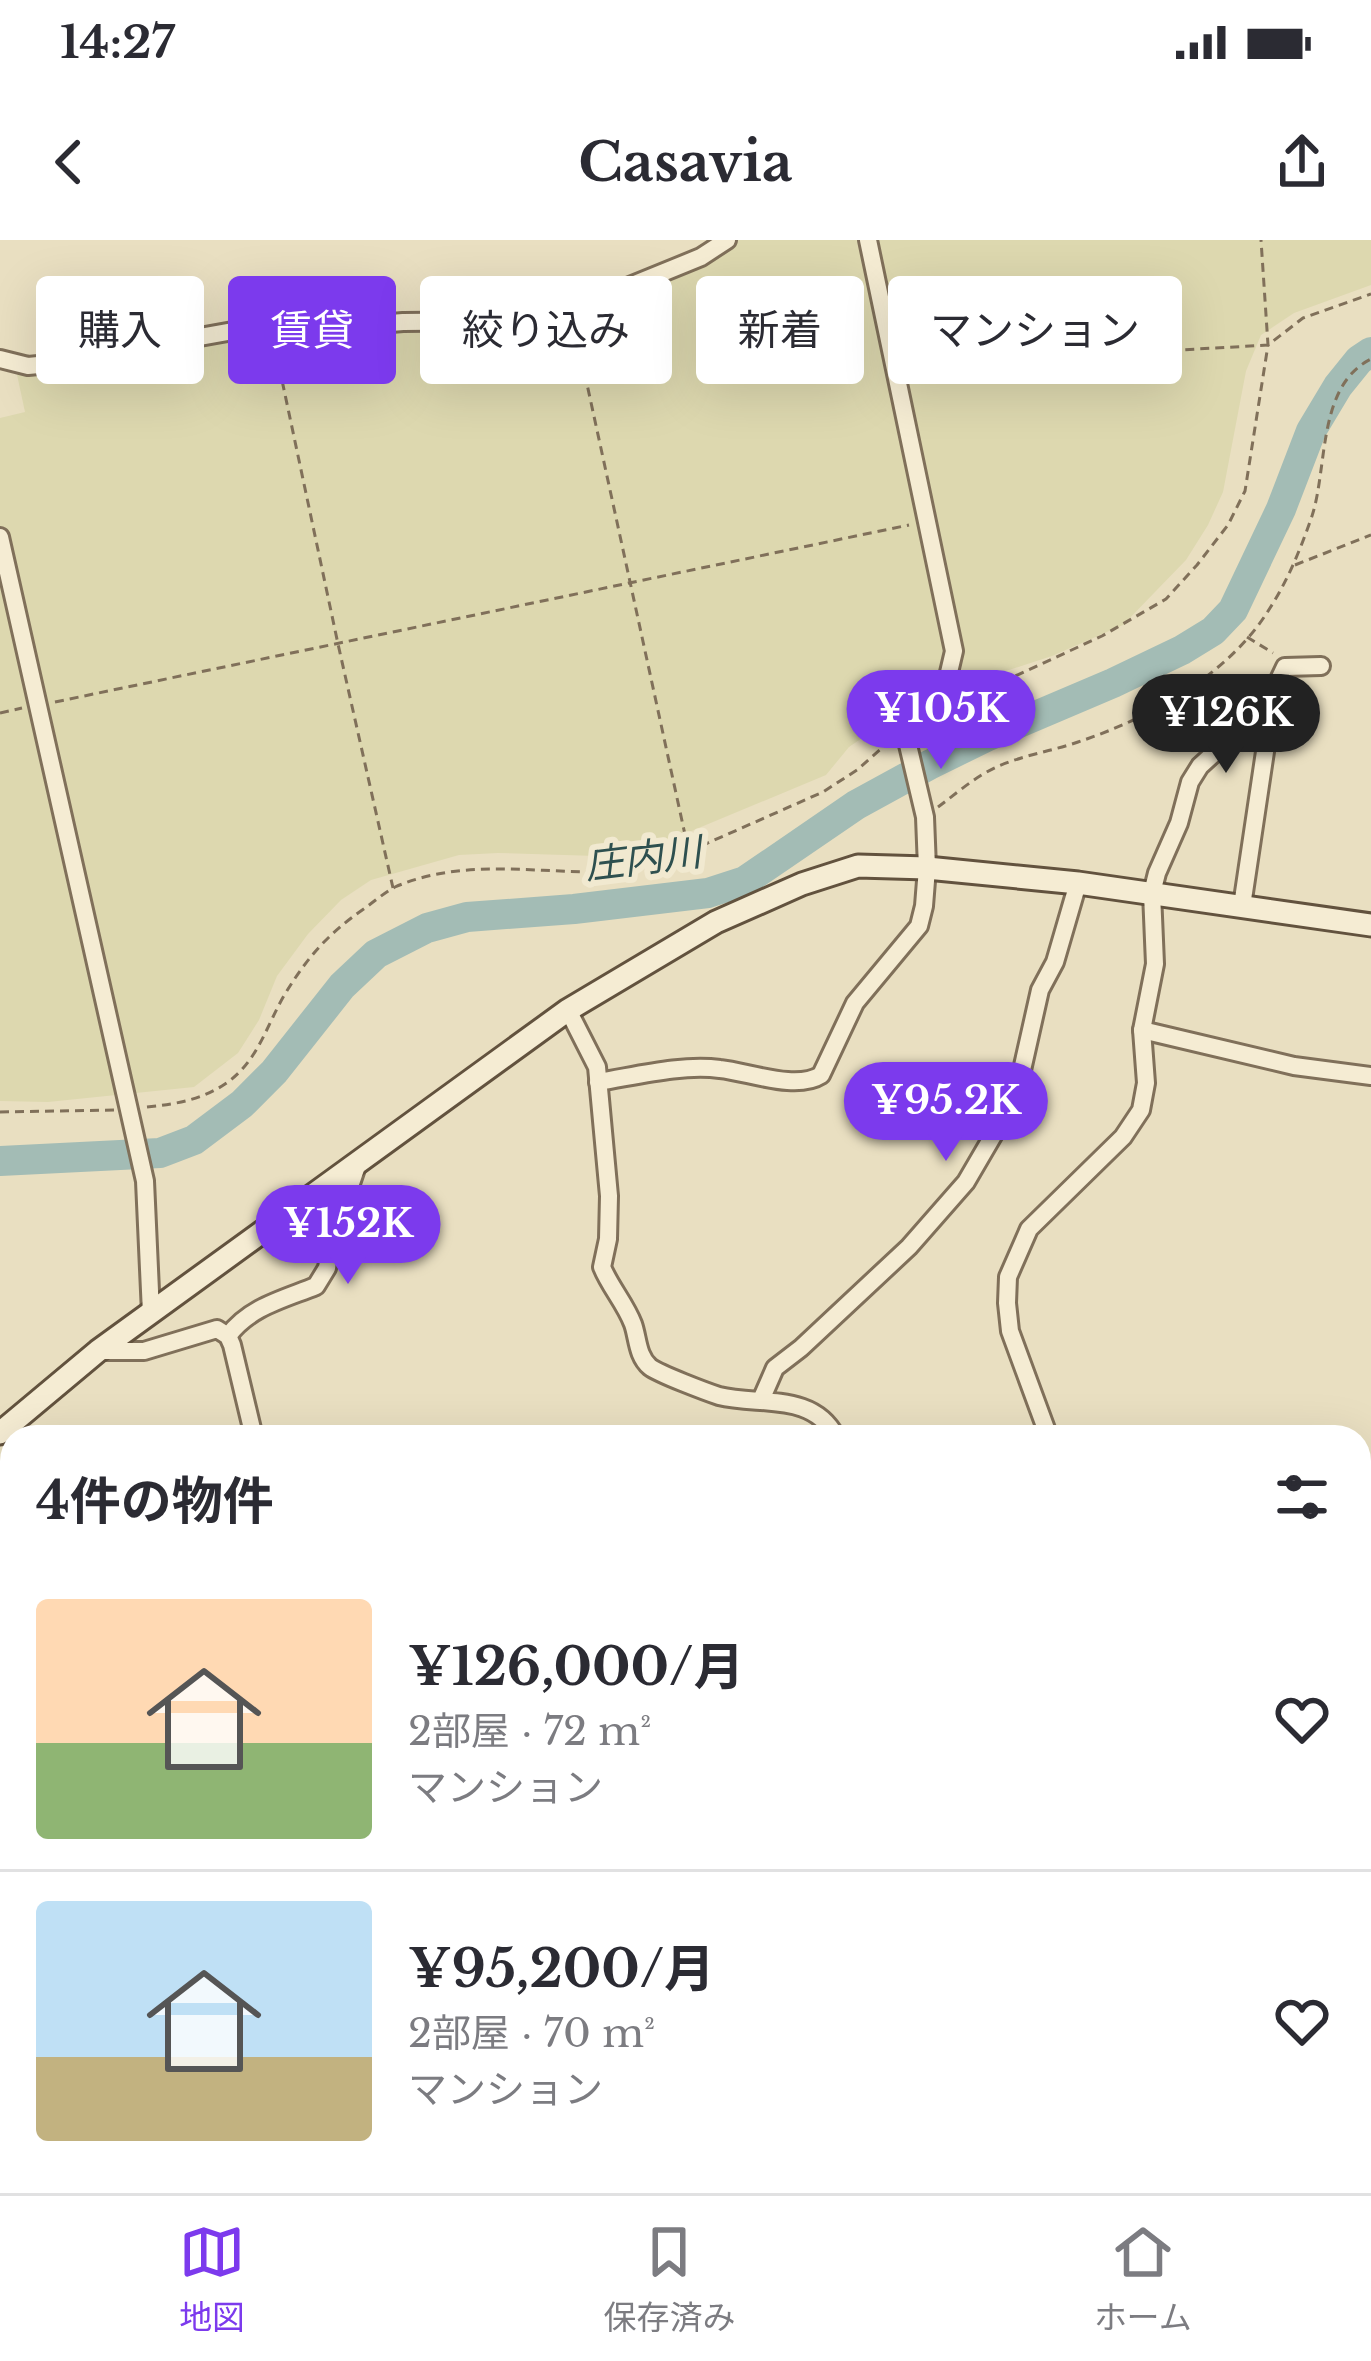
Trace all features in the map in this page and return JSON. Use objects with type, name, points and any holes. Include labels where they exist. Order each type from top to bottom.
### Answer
[{"type":"street","points":[[654,276],[728,240]]},
{"type":"street","points":[[868,240],[888,333]]},
{"type":"street","points":[[0,359],[28,366],[228,332]]},
{"type":"street","points":[[598,1082],[714,1067],[812,1081],[821,1075],[855,1003],[919,926],[927,868],[925,818],[905,734],[943,698],[954,651],[899,384]]},
{"type":"street","points":[[0,537],[145,1180],[151,1313]]},
{"type":"street","points":[[1045,1425],[1010,1331],[1008,1277],[1029,1229],[1123,1137],[1141,1110],[1146,1083],[1142,1030],[1156,964],[1152,892],[1190,782],[1208,757],[1267,705],[1285,667],[1321,666]]},
{"type":"street","points":[[1242,906],[1267,745]]},
{"type":"street","points":[[8,1425],[98,1351],[568,1010],[716,922],[802,884],[858,866],[927,868],[1152,892],[1371,925]]},
{"type":"street","points":[[761,1400],[775,1368],[910,1246],[966,1182],[1020,1079],[1040,990],[1054,962],[1078,883]]},
{"type":"street","points":[[568,1010],[597,1066],[609,1196],[602,1267],[622,1298],[640,1353],[650,1367],[720,1396],[815,1412],[830,1425]]},
{"type":"street","points":[[1142,1030],[1294,1066],[1371,1076]]},
{"type":"street","points":[[228,1336],[256,1310],[316,1286],[323,1278],[358,1163]]},
{"type":"street","points":[[98,1351],[144,1351],[217,1329],[228,1336],[251,1425]]},
{"type":"path","points":[[934,708],[968,699],[1102,636],[1166,599],[1228,525],[1245,491],[1268,345],[1261,240]]},
{"type":"path","points":[[1182,350],[1268,345],[1303,317],[1371,294]]},
{"type":"path","points":[[925,818],[998,766],[1144,717],[1236,650],[1268,611],[1293,566],[1313,512],[1331,414],[1341,388],[1371,359]]},
{"type":"path","points":[[283,384],[393,888]]},
{"type":"path","points":[[587,384],[689,853]]},
{"type":"path","points":[[0,713],[928,521]]},
{"type":"path","points":[[1293,566],[1371,536]]},
{"type":"path","points":[[1247,637],[1282,658],[1285,667]]},
{"type":"path","points":[[0,1112],[128,1111],[187,1102],[226,1084],[244,1068],[260,1047],[284,997],[334,929],[393,888],[470,869],[618,873],[649,868],[823,792],[905,734]]},
{"type":"shaded area","points":[[738,240],[1371,240],[1371,285],[1294,313],[1261,335],[1246,371],[1223,492],[1208,525],[1186,560],[1123,625],[1052,656],[919,699],[849,747],[826,775],[629,857],[459,855],[371,880],[341,900],[308,934],[277,976],[259,1020],[238,1053],[194,1087],[48,1102],[0,1101],[0,418],[25,412],[16,370],[36,367],[36,384],[204,384],[204,342],[228,339],[228,384],[396,384],[396,330],[420,329],[420,384],[672,384],[672,276],[658,276],[707,261]]},
{"type":"waterway","name":"庄内川","points":[[0,1161],[160,1153],[194,1140],[242,1104],[274,1072],[342,986],[376,954],[427,928],[467,917],[708,893],[745,881],[856,805],[929,765],[1182,650],[1213,631],[1233,610],[1281,509],[1311,431],[1338,386],[1371,352]]}]
